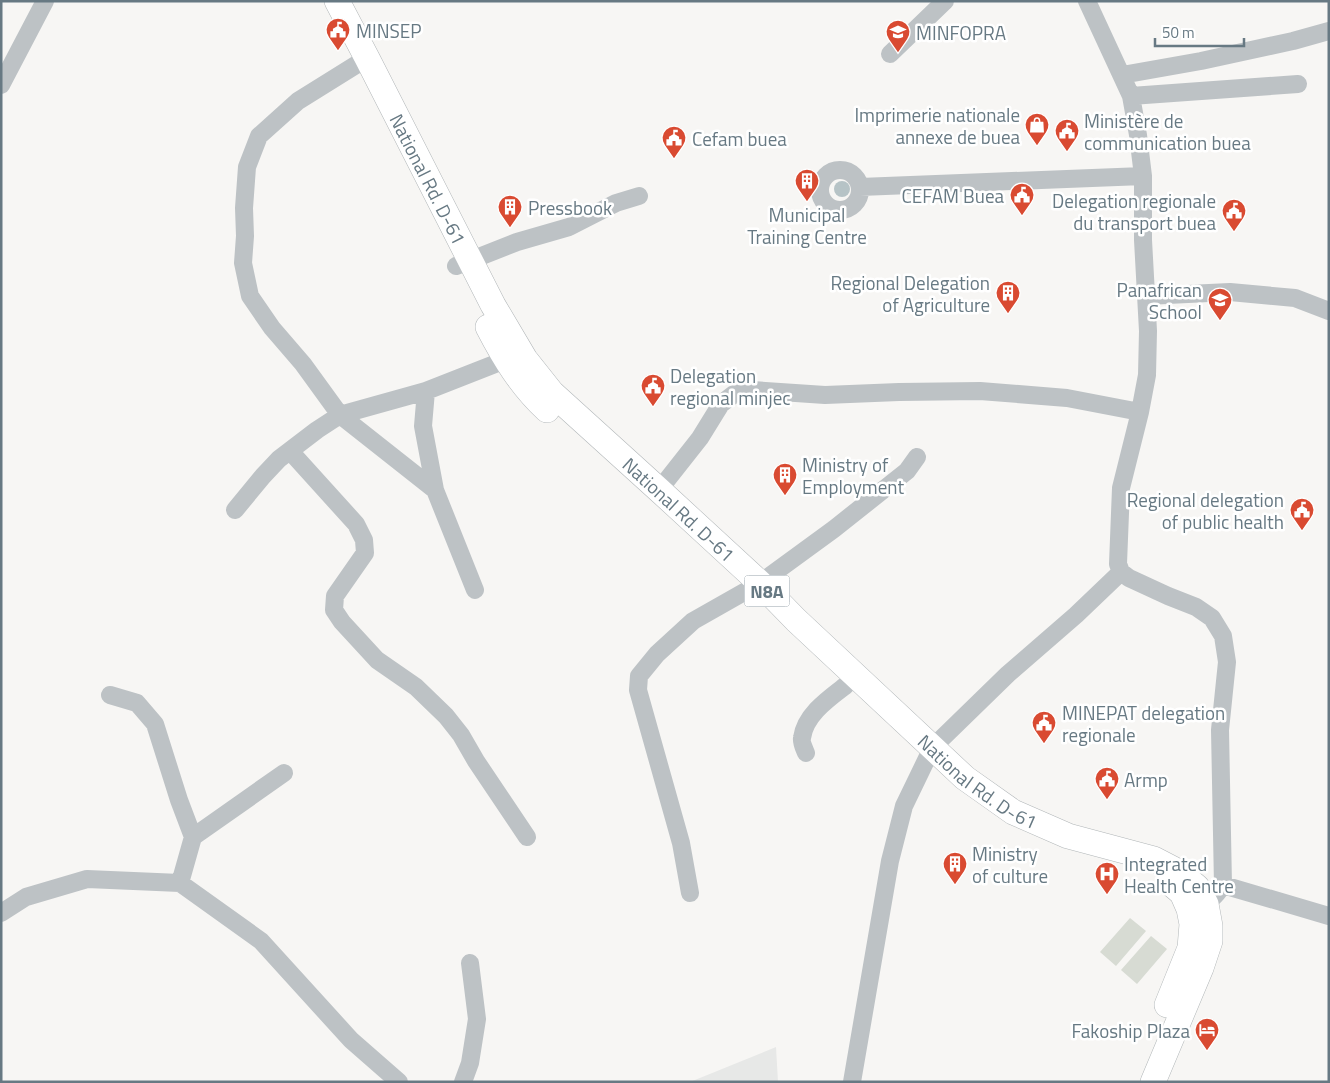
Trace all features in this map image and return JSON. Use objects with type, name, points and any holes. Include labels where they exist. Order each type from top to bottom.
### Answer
[{"type":"highway","name":"National Rd. D-61","points":[[319,1],[361,62]]},
{"type":"highway","name":"National Rd. D-61","points":[[337,1],[361,62],[463,264],[505,360],[522,384],[541,405],[753,587],[796,620],[929,754]]},
{"type":"highway","name":"National Rd. D-61","points":[[463,264],[493,305],[525,358],[552,393],[659,490],[845,686],[929,754],[1013,812],[1068,836],[1154,859],[1179,872],[1197,887],[1198,906],[1192,924],[1190,948],[1136,1082]]},
{"type":"highway","name":"National Rd. D-61","points":[[1153,1082],[1201,968],[1210,941],[1210,926],[1198,906]]},
{"type":"street","points":[[1,86],[45,1]]},
{"type":"street","points":[[890,54],[945,1]]},
{"type":"street","points":[[1088,1],[1096,23],[1122,75],[1130,96],[1138,135],[1143,176],[1148,331],[1147,375],[1121,488],[1118,564],[1121,572],[1129,578],[1196,607],[1212,618],[1223,636],[1227,662],[1220,730],[1223,885],[1217,895],[1198,906]]},
{"type":"street","points":[[1122,75],[1201,62],[1329,31]]},
{"type":"street","points":[[361,62],[298,101],[260,136],[247,167],[243,263],[250,296],[272,328],[303,364],[340,415],[435,490]]},
{"type":"street","points":[[1130,96],[1298,84]]},
{"type":"street","points":[[860,187],[1143,176]]},
{"type":"street","points":[[463,264],[517,242],[569,227],[616,203],[639,196]]},
{"type":"street","points":[[1146,296],[1230,292],[1258,294],[1294,298],[1329,312]]},
{"type":"street","points":[[235,510],[279,459],[340,415],[426,391],[505,360]]},
{"type":"street","points":[[659,490],[700,438],[721,404],[734,394],[752,390],[825,395],[980,391],[1067,398],[1140,412]]},
{"type":"street","points":[[426,391],[423,426],[435,490],[475,590]]},
{"type":"street","points":[[290,451],[356,524],[364,540],[365,553],[335,596],[334,610],[342,622],[377,660],[416,688],[446,716],[461,735],[476,761],[527,837]]},
{"type":"street","points":[[690,893],[681,843],[638,690],[639,676],[657,654],[694,621],[753,587],[834,529],[907,471],[917,457]]},
{"type":"street","points":[[852,1082],[890,861],[904,806],[929,754],[1008,674],[1076,616],[1121,572]]},
{"type":"street","points":[[806,753],[801,740],[806,723],[824,703],[845,686]]},
{"type":"street","points":[[110,695],[137,703],[155,724],[179,800],[194,837]]},
{"type":"street","points":[[180,883],[194,837],[284,773]]},
{"type":"street","points":[[1,913],[26,897],[87,879],[180,883],[261,941],[351,1040],[399,1082]]},
{"type":"street","points":[[1223,885],[1329,916]]},
{"type":"street","points":[[463,1082],[470,1063],[477,1019],[470,963]]},
{"type":"shaded area","points":[[842,181],[848,183],[850,189],[848,195],[842,197],[836,195],[834,189],[836,183]]},
{"type":"shaded area","points":[[1130,918],[1146,931],[1116,966],[1100,952]]},
{"type":"shaded area","points":[[1151,936],[1167,949],[1137,984],[1121,970]]},
{"type":"shaded area","points":[[776,1047],[778,1082],[690,1082]]},
{"type":"place","name":"MINSEP","points":[[338,51]]},
{"type":"place","name":"MINFOPRA","points":[[898,53]]},
{"type":"place","name":"Imprimerie nationale annexe de buea","points":[[1037,146]]},
{"type":"place","name":"Ministère de communication buea","points":[[1067,152]]},
{"type":"place","name":"Cefam buea","points":[[674,159]]},
{"type":"place","name":"Municipal Training Centre","points":[[807,202]]},
{"type":"place","name":"CEFAM Buea","points":[[1022,216]]},
{"type":"place","name":"Pressbook","points":[[510,228]]},
{"type":"place","name":"Delegation regionale du transport buea","points":[[1234,232]]},
{"type":"place","name":"Regional Delegation of Agriculture","points":[[1008,314]]},
{"type":"place","name":"Panafrican School","points":[[1220,321]]},
{"type":"place","name":"Delegation regional minjec","points":[[653,407]]},
{"type":"place","name":"Ministry of Employment","points":[[785,496]]},
{"type":"place","name":"Regional delegation of public health","points":[[1302,531]]},
{"type":"place","name":"MINEPAT delegation regionale","points":[[1044,744]]},
{"type":"place","name":"Armp","points":[[1107,800]]},
{"type":"place","name":"Ministry of culture","points":[[955,885]]},
{"type":"place","name":"Integrated Health Centre","points":[[1107,895]]},
{"type":"place","name":"Fakoship Plaza","points":[[1207,1051]]}]
